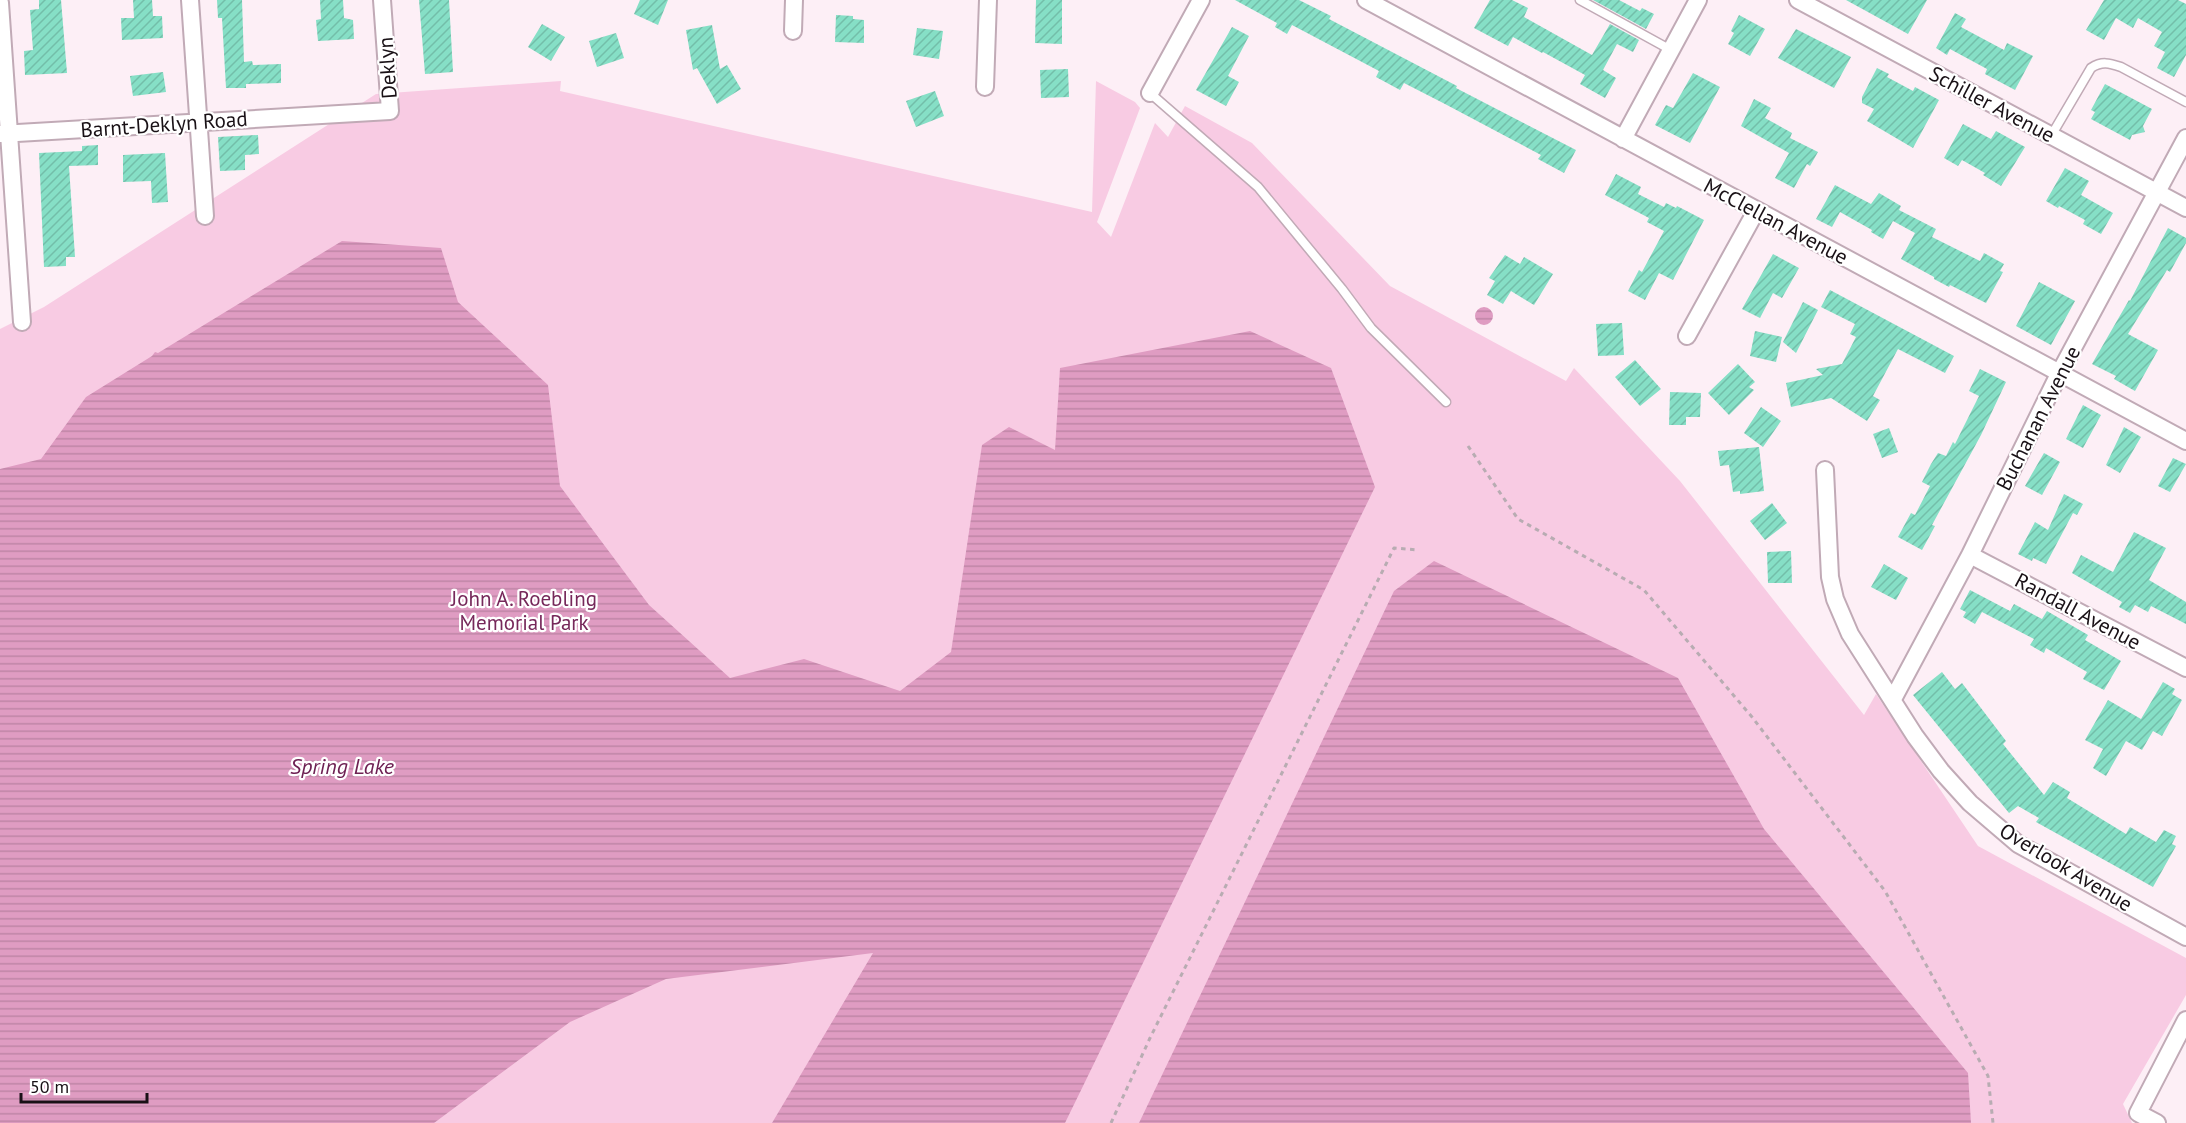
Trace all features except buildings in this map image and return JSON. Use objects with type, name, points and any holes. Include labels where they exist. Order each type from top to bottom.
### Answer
[{"type":"street","points":[[190,0],[205,216]]},
{"type":"street","name":"Deklyn","points":[[328,114],[390,111],[382,0]]},
{"type":"street","points":[[793,31],[794,0]]},
{"type":"street","points":[[985,87],[988,0]]},
{"type":"street","points":[[1150,93],[1202,0]]},
{"type":"street","name":"McClellan Avenue","points":[[1366,0],[2186,441]]},
{"type":"street","points":[[1623,139],[1698,0]]},
{"type":"street","name":"Schiller Avenue","points":[[1798,0],[2186,208]]},
{"type":"street","points":[[0,3],[4,134],[22,322]]},
{"type":"street","name":"Barnt-Deklyn Road","points":[[4,134],[328,114]]},
{"type":"street","name":"Buchanan Avenue","points":[[1893,699],[1970,555],[2059,374],[2186,138]]},
{"type":"street","points":[[1687,336],[1756,211]]},
{"type":"street","name":"Overlook Avenue","points":[[1825,470],[1830,577],[1835,599],[1850,634],[1915,736],[1941,771],[1970,803],[2018,844],[2186,937]]},
{"type":"street","name":"Randall Avenue","points":[[1970,555],[2186,668]]},
{"type":"street","points":[[2157,1123],[2138,1113],[2186,1020]]},
{"type":"lane","points":[[1580,0],[1671,50]]},
{"type":"lane","points":[[2051,136],[2091,68],[2099,63],[2110,63],[2121,67],[2186,102]]},
{"type":"lane","points":[[1150,93],[1258,187],[1371,328],[1446,402]]},
{"type":"path","points":[[1468,446],[1518,519],[1644,590],[1752,717],[1885,891],[1988,1076],[1993,1123]]},
{"type":"path","points":[[1111,1123],[1150,1038],[1394,548],[1419,550]]},
{"type":"green space","name":"John A. Roebling Memorial Park","points":[[561,81],[560,91],[1092,212],[1096,81],[1135,102],[1140,108],[1097,222],[1111,237],[1155,123],[1168,137],[1185,106],[1252,143],[1390,286],[1566,381],[1574,368],[1680,481],[1864,715],[1876,694],[1978,846],[2186,958],[2186,995],[2123,1104],[2132,1123],[0,1123],[0,329],[44,307],[376,94]]},
{"type":"water","name":"Spring Lake","points":[[342,241],[441,248],[458,302],[548,385],[560,486],[649,605],[730,678],[804,659],[900,691],[951,652],[982,445],[1009,427],[1055,450],[1060,368],[1250,331],[1331,368],[1375,487],[1065,1123],[772,1123],[873,953],[666,979],[570,1022],[434,1123],[0,1123],[0,469],[41,459],[86,397],[155,352],[158,353]]},
{"type":"water","points":[[1484,307],[1490,310],[1493,316],[1490,322],[1484,325],[1478,322],[1475,316],[1478,310]]},
{"type":"water","points":[[1434,561],[1678,678],[1764,829],[1968,1073],[1971,1123],[1139,1123],[1394,591]]}]
